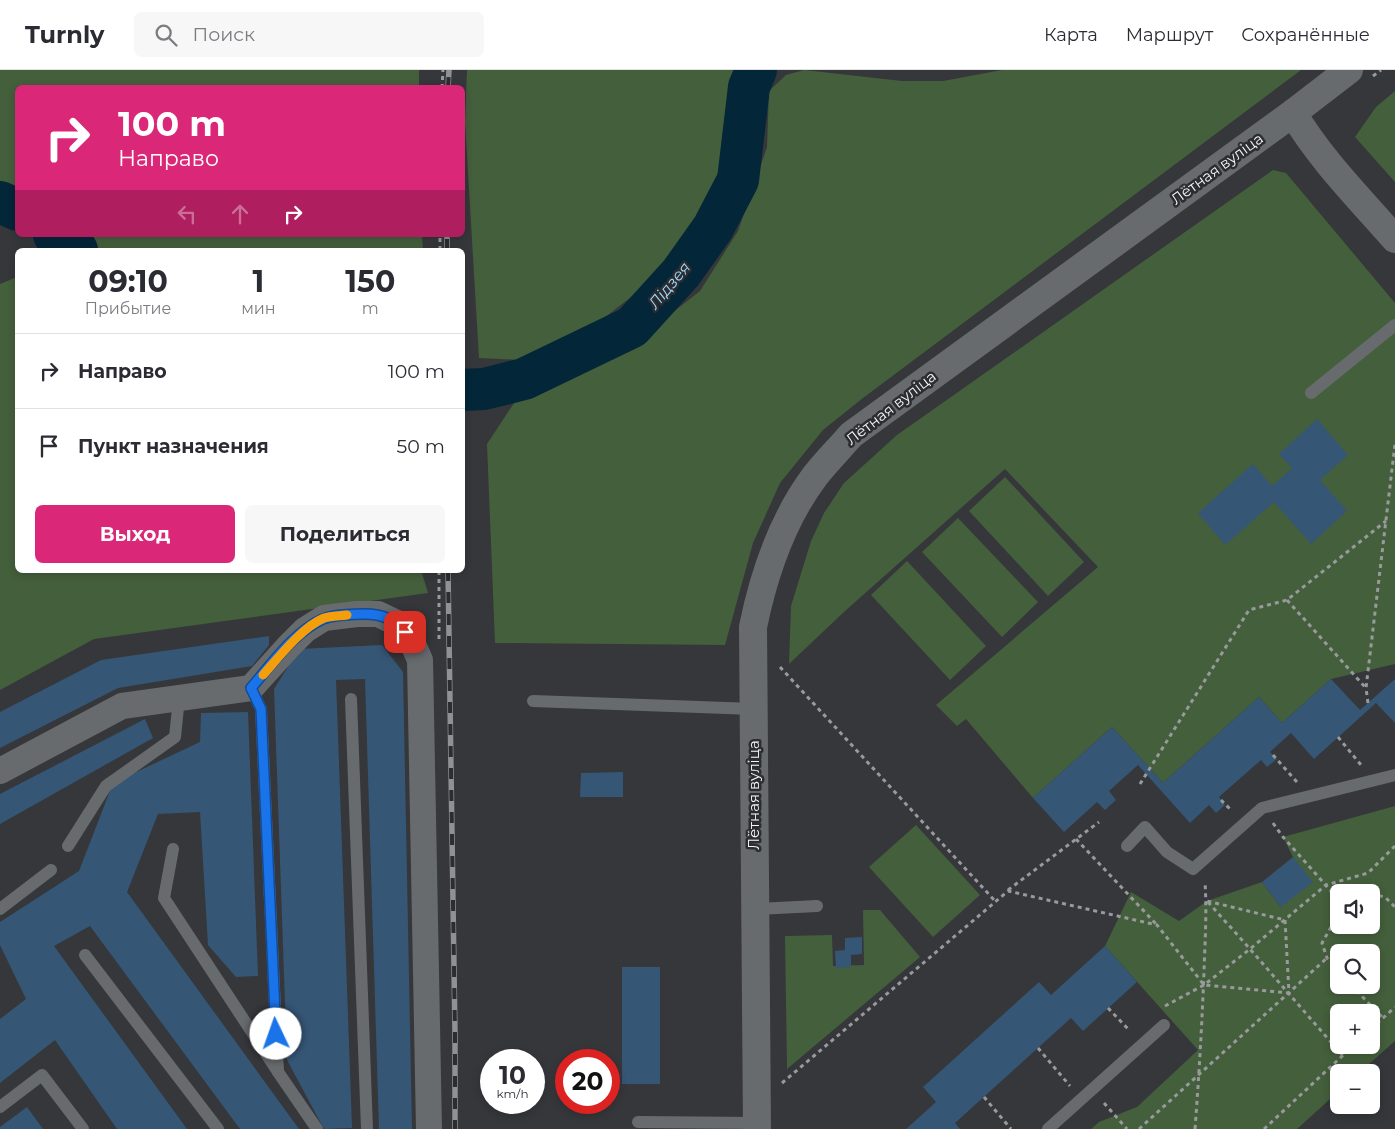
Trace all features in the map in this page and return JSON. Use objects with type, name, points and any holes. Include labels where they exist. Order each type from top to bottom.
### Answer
[{"type":"street","name":"Лётная вуліца","points":[[757,1126],[753,627],[767,571],[794,508],[816,475],[850,436],[1293,113],[1349,70]]},
{"type":"street","points":[[1293,113],[1304,133],[1395,239]]},
{"type":"street","points":[[0,771],[122,706],[251,688],[305,630],[324,618],[357,614],[378,614],[399,624],[411,640],[420,660],[429,1129]]},
{"type":"lane","points":[[1311,393],[1395,325]]},
{"type":"lane","points":[[251,688],[261,709],[278,1072]]},
{"type":"lane","points":[[68,846],[106,786],[175,737],[179,698]]},
{"type":"lane","points":[[351,699],[367,1129]]},
{"type":"lane","points":[[533,701],[754,709]]},
{"type":"lane","points":[[1127,846],[1145,827],[1167,852],[1193,869],[1262,808],[1395,775]]},
{"type":"lane","points":[[173,848],[164,898],[317,1129]]},
{"type":"lane","points":[[0,909],[51,870]]},
{"type":"lane","points":[[755,909],[817,906]]},
{"type":"lane","points":[[85,955],[218,1129]]},
{"type":"lane","points":[[1048,1129],[1164,1025]]},
{"type":"lane","points":[[0,1107],[42,1075],[83,1129]]},
{"type":"lane","points":[[638,1122],[757,1126]]},
{"type":"path","points":[[442,85],[443,70]]},
{"type":"path","points":[[1368,703],[1366,688],[1395,444]]},
{"type":"path","points":[[1140,784],[1249,610],[1287,600],[1386,520]]},
{"type":"path","points":[[439,643],[440,573]]},
{"type":"path","points":[[1287,600],[1366,688]]},
{"type":"path","points":[[779,666],[996,902]]},
{"type":"path","points":[[1338,737],[1366,771]]},
{"type":"path","points":[[1273,755],[1302,788]]},
{"type":"path","points":[[1221,800],[1238,817]]},
{"type":"path","points":[[1262,808],[1283,838],[1330,890]]},
{"type":"path","points":[[780,1085],[1008,891],[1100,822]]},
{"type":"path","points":[[1076,839],[1157,925],[1204,985],[1289,993]]},
{"type":"path","points":[[1160,1008],[1204,985],[1326,885],[1368,873],[1395,846]]},
{"type":"path","points":[[1008,891],[1157,925]]},
{"type":"path","points":[[1380,896],[1385,897],[1395,906]]},
{"type":"path","points":[[1207,901],[1285,920]]},
{"type":"path","points":[[1207,901],[1343,1056],[1264,1129]]},
{"type":"path","points":[[1195,1129],[1207,901]]},
{"type":"path","points":[[1285,920],[1289,993]]},
{"type":"path","points":[[1330,929],[1322,943],[1330,962]]},
{"type":"path","points":[[1140,1129],[1327,958]]},
{"type":"path","points":[[1360,994],[1383,1018]]},
{"type":"path","points":[[1380,1021],[1395,1007]]},
{"type":"path","points":[[1108,1008],[1132,1034]]},
{"type":"path","points":[[1038,1048],[1070,1086]]},
{"type":"path","points":[[1092,1090],[1127,1129]]},
{"type":"path","points":[[984,1097],[1011,1129]]},
{"type":"green space","points":[[0,70],[419,70],[419,85],[15,85],[15,202],[0,195]]},
{"type":"green space","points":[[467,70],[745,70],[737,78],[725,113],[725,147],[706,216],[671,266],[604,318],[523,360],[479,358],[465,122]]},
{"type":"green space","points":[[804,70],[902,81],[943,81],[1002,70],[1301,70],[823,430],[780,483],[753,543],[725,645],[495,643],[487,444],[516,400],[630,346],[700,291],[738,231],[767,147],[769,91],[786,75]]},
{"type":"green space","points":[[1395,91],[1395,182],[1355,137],[1376,107]]},
{"type":"green space","points":[[1273,170],[1286,173],[1395,303],[1395,664],[1331,679],[1282,723],[1259,697],[1163,783],[1112,727],[1033,798],[966,719],[957,726],[936,705],[1098,567],[1005,469],[845,611],[789,664],[791,606],[811,541],[824,513],[844,483],[897,435]]},
{"type":"green space","points":[[64,237],[422,237],[423,248],[78,248]]},
{"type":"green space","points":[[15,278],[15,573],[422,573],[428,593],[94,639],[0,690],[0,284]]},
{"type":"green space","points":[[1005,477],[1084,562],[1048,596],[969,511]]},
{"type":"green space","points":[[958,518],[1038,602],[1002,637],[922,552]]},
{"type":"green space","points":[[907,561],[986,646],[950,680],[871,595]]},
{"type":"green space","points":[[1395,806],[1395,1041],[1369,1064],[1330,1064],[1330,1099],[1297,1129],[1091,1129],[1099,1122],[1137,1107],[1198,1050],[1105,946],[1131,892],[1179,921],[1207,901],[1262,882],[1281,907],[1293,857],[1283,837]]},
{"type":"green space","points":[[916,825],[980,895],[933,937],[869,867]]},
{"type":"green space","points":[[863,910],[880,910],[920,957],[787,1069],[785,936],[832,935],[833,966],[864,965]]},
{"type":"building","points":[[1317,419],[1348,455],[1320,480],[1347,511],[1311,544],[1274,502],[1225,545],[1198,513],[1253,464],[1272,486],[1292,468],[1279,454]]},
{"type":"building","points":[[269,636],[269,645],[252,666],[118,688],[0,748],[0,712],[101,660]]},
{"type":"building","points":[[382,645],[403,672],[412,1129],[379,1129],[365,679],[336,680],[352,1128],[324,1129],[287,1060],[274,689],[299,649]]},
{"type":"building","points":[[1331,679],[1360,710],[1395,679],[1395,723],[1376,703],[1314,759],[1291,733],[1270,752],[1277,759],[1267,767],[1261,760],[1219,797],[1225,805],[1216,813],[1209,805],[1190,823],[1138,765],[1109,791],[1116,800],[1105,810],[1097,802],[1064,832],[1033,798],[1112,727],[1163,783],[1259,697],[1282,723]]},
{"type":"building","points":[[248,712],[258,976],[236,977],[208,945],[200,812],[158,814],[127,892],[299,1129],[240,1129],[90,926],[54,946],[187,1129],[117,1129],[55,1040],[0,1083],[0,1019],[26,999],[0,945],[0,922],[79,871],[113,783],[200,742],[201,713]]},
{"type":"building","points":[[145,719],[153,738],[0,824],[0,794]]},
{"type":"building","points":[[623,772],[623,797],[580,797],[581,773]]},
{"type":"building","points":[[1293,857],[1313,882],[1281,907],[1262,882]]},
{"type":"building","points":[[862,937],[862,954],[851,955],[851,967],[836,968],[835,951],[845,950],[845,938]]},
{"type":"building","points":[[1105,946],[1137,982],[1083,1031],[1071,1018],[955,1123],[960,1129],[906,1129],[936,1102],[923,1087],[1039,982],[1051,995]]},
{"type":"building","points":[[622,967],[660,967],[660,1084],[622,1084]]},
{"type":"building","points":[[27,1107],[43,1129],[0,1129],[0,1127]]},
{"type":"waterway","name":"Лідзея","points":[[465,390],[484,389],[524,379],[632,327],[681,273],[713,228],[738,180],[749,87],[756,70]]},
{"type":"waterway","name":"Лідзея","points":[[0,202],[15,209]]},
{"type":"waterway","name":"Лідзея","points":[[57,237],[74,248]]},
{"type":"railway","points":[[448,85],[449,70]]},
{"type":"railway","points":[[447,237],[447,248]]},
{"type":"railway","points":[[448,573],[455,1129]]},
{"type":"slow traffic","points":[[263,675],[305,630],[324,618],[347,615]]},
{"type":"route","points":[[276,1034],[261,709],[251,688],[305,630],[324,618],[357,614],[378,614],[399,624],[405,632]]}]
